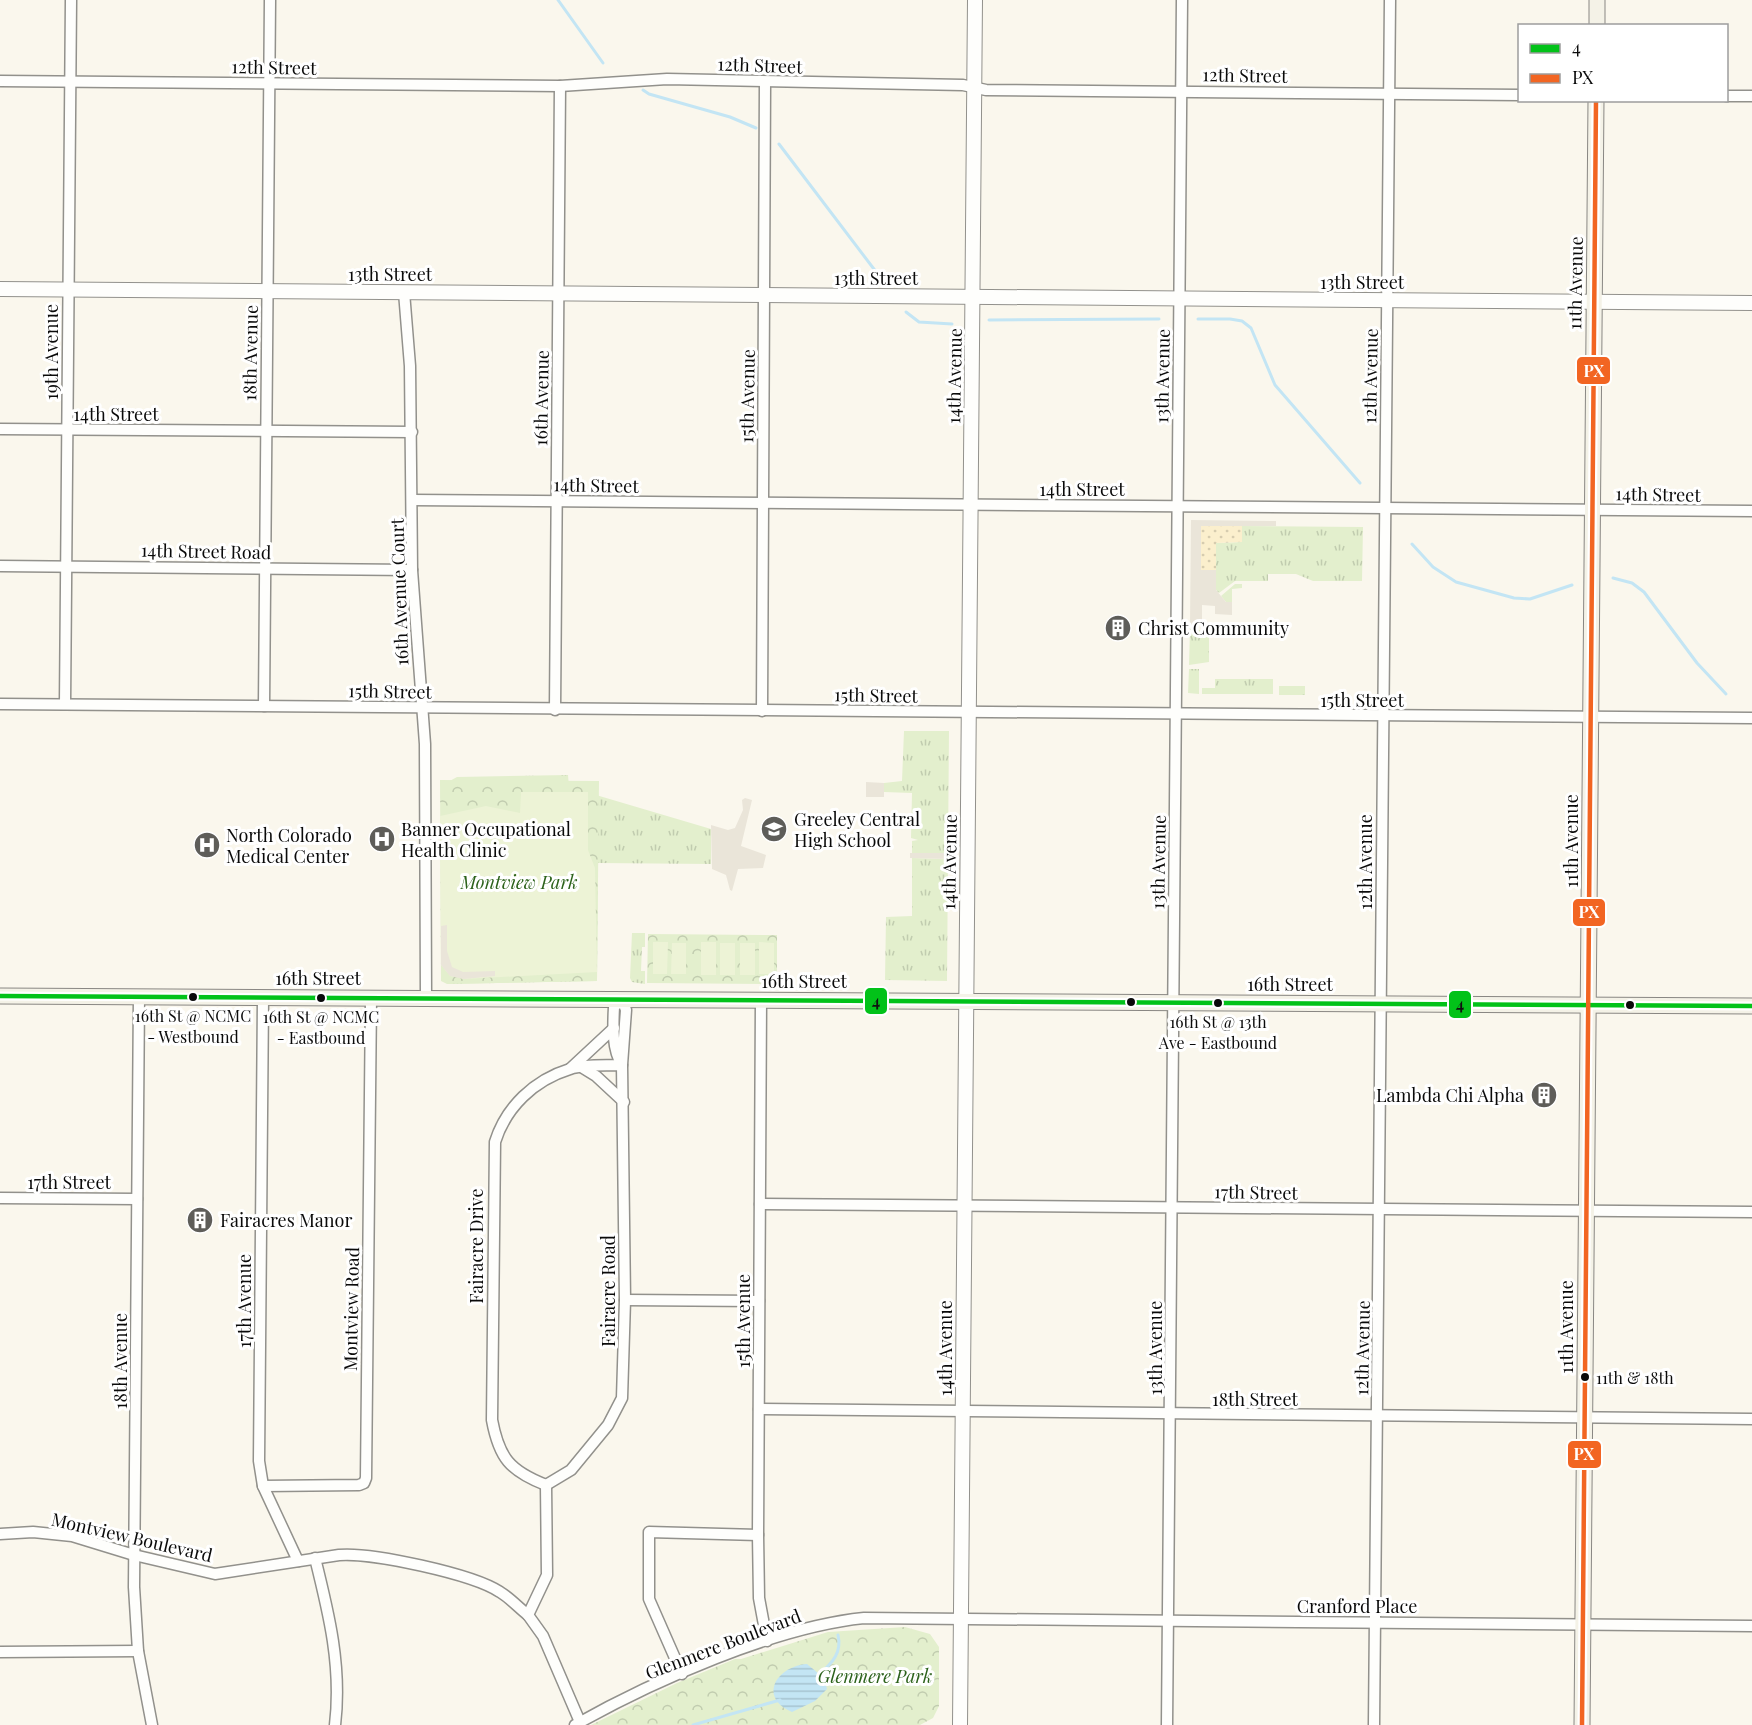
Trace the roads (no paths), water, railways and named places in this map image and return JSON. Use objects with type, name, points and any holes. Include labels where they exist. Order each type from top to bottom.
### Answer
[{"type":"main road","points":[[1597,0],[1597,24]]},
{"type":"main road","name":"11th Avenue","points":[[1582,1725],[1596,102]]},
{"type":"main road","name":"16th Street","points":[[0,996],[1752,1006]]},
{"type":"street","name":"19th Avenue","points":[[65,704],[71,0]]},
{"type":"street","name":"18th Avenue","points":[[264,706],[270,0]]},
{"type":"street","name":"14th Avenue","points":[[960,1725],[975,0]]},
{"type":"street","name":"13th Avenue","points":[[1167,1725],[1182,0]]},
{"type":"street","name":"12th Avenue","points":[[1374,1725],[1390,0]]},
{"type":"street","name":"12th Street","points":[[0,81],[560,86],[638,79],[963,85],[974,88],[1518,95]]},
{"type":"street","name":"15th Avenue","points":[[762,711],[765,83]]},
{"type":"street","name":"16th Avenue","points":[[555,710],[560,86]]},
{"type":"street","points":[[1728,96],[1752,96]]},
{"type":"street","name":"13th Street","points":[[0,290],[1752,303]]},
{"type":"street","name":"16th Avenue Court","points":[[404,292],[412,432],[412,570],[417,657],[423,709],[426,998]]},
{"type":"street","name":"14th Street","points":[[0,429],[412,432]]},
{"type":"street","name":"14th Street","points":[[412,500],[1752,512]]},
{"type":"street","name":"14th Street Road","points":[[0,566],[412,570]]},
{"type":"street","name":"15th Street","points":[[0,704],[1752,718]]},
{"type":"street","name":"18th Avenue","points":[[139,997],[134,1555],[138,1651],[152,1725]]},
{"type":"street","name":"17th Avenue","points":[[263,998],[259,1461],[263,1486],[298,1561]]},
{"type":"street","name":"Montview Road","points":[[263,1486],[359,1485],[364,1484],[366,1478],[371,998]]},
{"type":"street","name":"Fairacre Road","points":[[546,1485],[571,1470],[618,1410],[624,1374],[622,1065],[626,1010],[622,999],[614,1007],[614,1028],[618,1058],[622,1065]]},
{"type":"street","name":"15th Avenue","points":[[761,1000],[758,1535],[759,1598],[767,1641]]},
{"type":"street","points":[[614,1028],[577,1068],[603,1082],[624,1102]]},
{"type":"street","name":"Fairacre Drive","points":[[546,1485],[520,1475],[511,1465],[498,1448],[492,1420],[495,1142],[508,1111],[530,1090],[577,1068],[622,1065]]},
{"type":"street","name":"17th Street","points":[[0,1198],[137,1199]]},
{"type":"street","name":"17th Street","points":[[760,1204],[1752,1212]]},
{"type":"street","points":[[625,1300],[759,1301]]},
{"type":"street","name":"18th Street","points":[[759,1409],[1752,1419]]},
{"type":"street","points":[[546,1485],[547,1575],[528,1615],[543,1636],[578,1724]]},
{"type":"street","name":"Montview Boulevard","points":[[0,1534],[33,1532],[72,1536],[134,1555],[222,1574],[315,1558],[359,1555],[455,1574],[500,1592],[528,1615]]},
{"type":"street","points":[[682,1674],[649,1599],[649,1532],[758,1535]]},
{"type":"street","points":[[315,1558],[338,1666],[335,1725]]},
{"type":"street","name":"Cranford Place","points":[[961,1618],[1752,1626]]},
{"type":"street","name":"Glenmere Boulevard","points":[[578,1724],[682,1674],[767,1641],[846,1620],[961,1618]]},
{"type":"street","points":[[0,1652],[138,1651]]},
{"type":"water","points":[[807,1664],[824,1678],[827,1689],[815,1701],[792,1712],[781,1706],[775,1698],[773,1691],[775,1683],[787,1670]]},
{"type":"waterway","points":[[558,0],[603,63]]},
{"type":"waterway","points":[[643,90],[649,94],[730,117],[756,128]]},
{"type":"waterway","points":[[779,144],[883,281]]},
{"type":"waterway","points":[[906,312],[919,322],[952,324]]},
{"type":"waterway","points":[[989,320],[1159,319]]},
{"type":"waterway","points":[[1198,319],[1242,321],[1251,328],[1275,385],[1360,483]]},
{"type":"waterway","points":[[1412,544],[1433,567],[1456,582],[1514,598],[1530,599],[1572,585]]},
{"type":"waterway","points":[[1613,578],[1632,583],[1644,592],[1697,663],[1726,694]]},
{"type":"waterway","points":[[821,1673],[838,1652],[838,1635]]},
{"type":"waterway","points":[[693,1725],[780,1700]]},
{"type":"place","name":"Christ Community","points":[[1118,628]]},
{"type":"place","name":"Greeley Central High School","points":[[774,829]]},
{"type":"place","name":"Banner Occupational Health Clinic","points":[[382,839]]},
{"type":"place","name":"North Colorado Medical Center","points":[[207,845]]},
{"type":"place","name":"16th St @ NCMC - Westbound","points":[[193,997]]},
{"type":"place","name":"16th St @ NCMC - Eastbound","points":[[321,998]]},
{"type":"place","name":"16th St @ 13th Ave - Eastbound","points":[[1218,1003]]},
{"type":"place","name":"Lambda Chi Alpha","points":[[1544,1095]]},
{"type":"place","name":"Fairacres Manor","points":[[200,1220]]},
{"type":"place","name":"11th & 18th","points":[[1585,1377]]},
{"type":"park label","name":"Montview Park","points":[[519,882]]},
{"type":"park label","name":"Glenmere Park","points":[[875,1676]]}]
